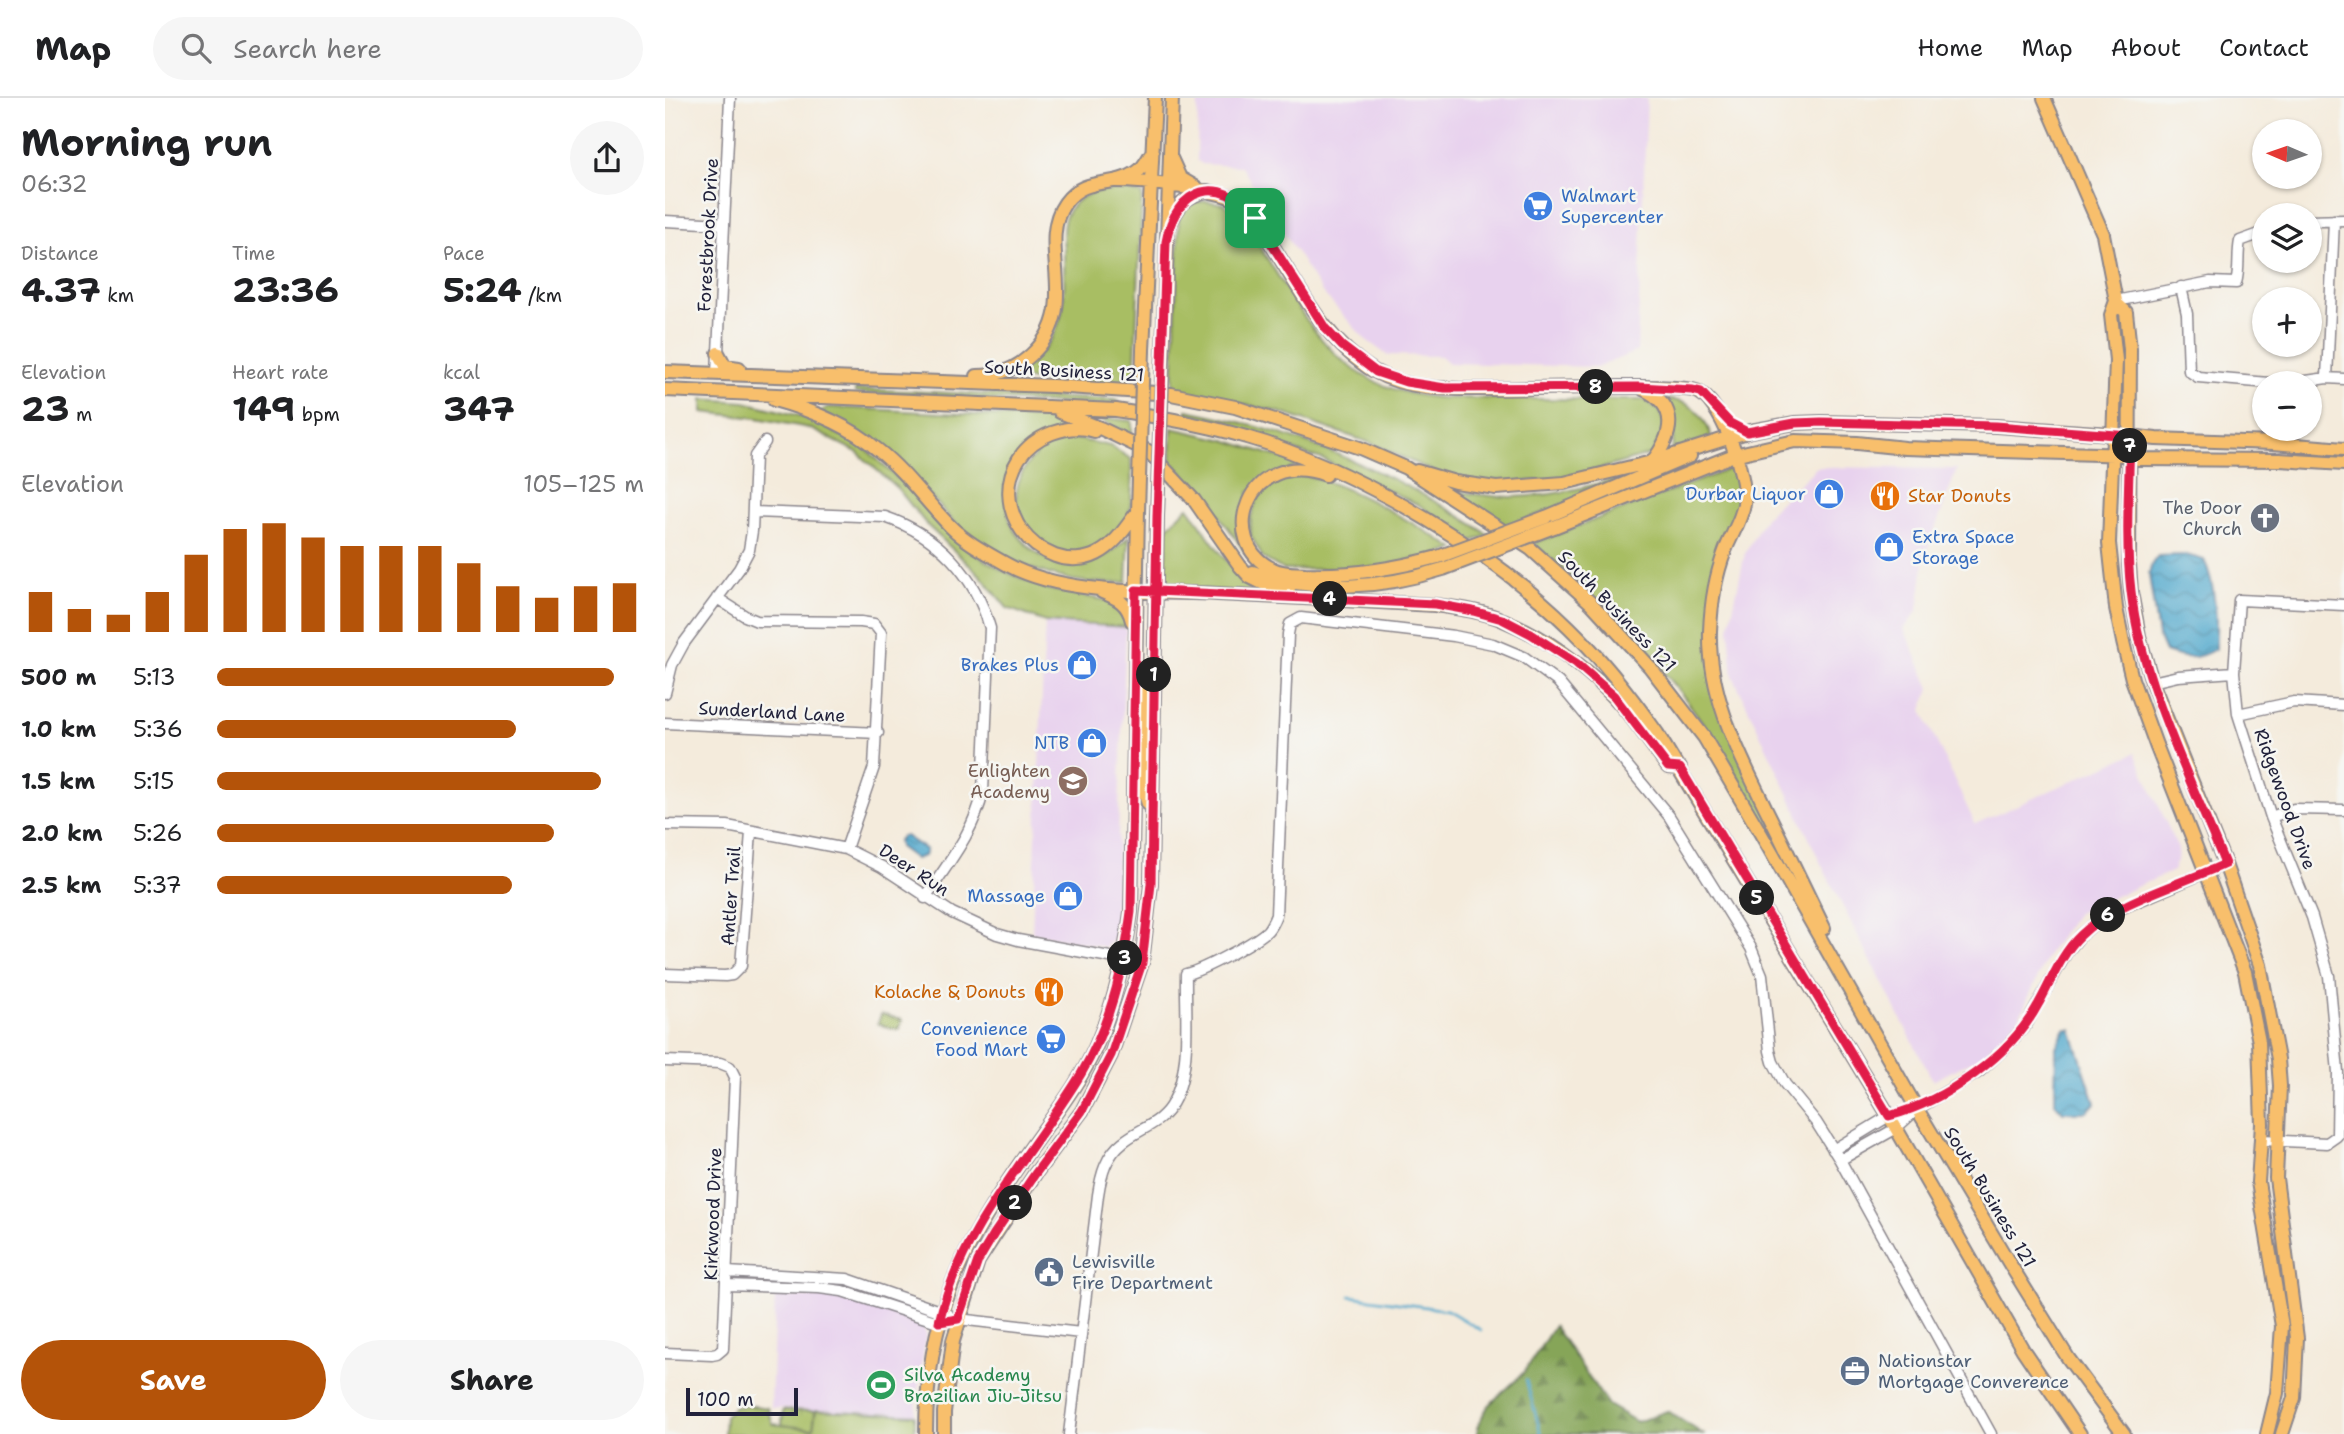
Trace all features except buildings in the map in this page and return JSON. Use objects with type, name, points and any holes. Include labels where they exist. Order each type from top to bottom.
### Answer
[{"type":"main road","points":[[926,1434],[929,1370],[940,1316],[956,1271],[986,1213],[1081,1074],[1096,1046],[1125,959],[1131,912],[1138,511],[1155,98]]},
{"type":"main road","points":[[944,1434],[947,1381],[958,1319],[978,1261],[1035,1174],[1082,1111],[1111,1055],[1142,963],[1151,884],[1157,516],[1172,98]]},
{"type":"main road","points":[[2043,98],[2103,234],[2117,303],[2126,312],[2130,349],[2128,539],[2131,592],[2139,636],[2152,682],[2225,864],[2260,965],[2272,1025],[2280,1086],[2276,1178],[2297,1338],[2294,1398],[2282,1434]]},
{"type":"main road","points":[[1115,181],[1138,172],[1153,151]]},
{"type":"main road","points":[[1170,153],[1180,178],[1207,191]]},
{"type":"main road","points":[[819,396],[849,386],[857,379],[912,375],[993,376],[1021,363],[1043,342],[1056,312],[1058,296],[1055,231],[1064,204],[1075,192],[1090,184],[1115,181],[1207,191],[1230,196],[1248,208],[1325,328],[1342,346],[1376,372],[1406,382],[1445,388],[1639,387],[1692,390],[1701,392],[1730,423],[1747,432]]},
{"type":"main road","points":[[1166,242],[1169,227],[1183,202],[1193,194],[1207,191]]},
{"type":"main road","points":[[2117,303],[2111,315],[2116,360],[2109,543],[2116,608],[2132,679],[2245,972],[2259,1042],[2262,1080],[2258,1181],[2282,1326],[2277,1393],[2267,1434]]},
{"type":"main road","points":[[718,353],[725,366],[746,368],[754,375]]},
{"type":"main road","name":"South Business 121","points":[[665,372],[1053,386],[1171,394],[1259,413],[1360,448],[1406,468],[1531,549],[1591,603],[1665,684],[1703,737],[1917,1108],[2062,1349],[2123,1434]]},
{"type":"main road","points":[[667,390],[703,381],[717,374]]},
{"type":"main road","points":[[1639,387],[1653,393],[1662,402],[1670,427],[1665,445],[1652,462]]},
{"type":"main road","name":"South Business 121","points":[[667,390],[1116,410],[1197,424],[1269,444],[1345,476],[1419,514],[1464,543],[1568,626],[1634,701],[1680,768],[1889,1116],[2023,1350],[2080,1434]]},
{"type":"main road","points":[[739,393],[805,408],[825,416],[877,449],[901,471],[951,527],[1011,567],[1092,588],[1119,599],[1127,606],[1131,615],[1135,645]]},
{"type":"main road","points":[[1043,407],[1135,443],[1158,459],[1194,500],[1249,577],[1266,585],[1311,594],[1357,595],[1368,601]]},
{"type":"main road","points":[[1716,410],[1743,479]]},
{"type":"main road","points":[[1406,468],[1455,482],[1496,488],[1528,487],[1589,478],[1702,448],[1747,432],[1795,423],[1821,422],[2112,433],[2156,439],[2273,443],[2344,449]]},
{"type":"main road","points":[[1950,449],[1954,425]]},
{"type":"main road","points":[[1135,443],[1079,428],[1058,430],[1034,442],[1019,459],[1009,483],[1015,521],[1025,536],[1042,551],[1062,558],[1081,559],[1103,551],[1120,536],[1138,511]]},
{"type":"main road","points":[[1240,566],[1283,581],[1332,585],[1399,581],[1440,563],[1734,455],[1763,447],[1817,441],[2130,455],[2139,459],[2279,460],[2344,464]]},
{"type":"main road","points":[[1763,447],[1748,463],[1743,479],[1743,508],[1717,577],[1711,610],[1711,656],[1715,681],[1730,731],[1861,1003],[1862,1011]]},
{"type":"main road","points":[[1550,522],[1702,448]]},
{"type":"main road","points":[[1345,476],[1336,479],[1306,469],[1288,469],[1266,479],[1255,489],[1245,510],[1244,520],[1249,545],[1262,562],[1272,569],[1286,573],[1331,575],[1440,563]]},
{"type":"main road","points":[[1092,588],[1435,604],[1502,619],[1576,663],[1614,696],[1668,767],[1680,768]]},
{"type":"main road","points":[[1154,645],[1165,605],[1187,592]]},
{"type":"main road","points":[[2132,679],[2152,682]]},
{"type":"main road","points":[[1135,689],[1144,694],[1142,785],[1152,814]]},
{"type":"main road","points":[[2268,1232],[2275,1237],[2289,1277]]},
{"type":"main road","points":[[2282,1326],[2289,1337],[2288,1371],[2295,1386]]},
{"type":"main road","points":[[2276,1434],[2282,1409],[2277,1393]]},
{"type":"street","name":"Forestbrook Drive","points":[[717,374],[730,98]]},
{"type":"street","points":[[665,220],[724,224]]},
{"type":"street","points":[[2327,378],[2339,220]]},
{"type":"street","points":[[2117,303],[2210,282],[2236,283],[2240,241],[2252,237]]},
{"type":"street","points":[[2181,288],[2187,314],[2189,371],[2197,377],[2252,382]]},
{"type":"street","points":[[2322,379],[2344,379]]},
{"type":"street","points":[[665,693],[672,665],[684,643],[739,569],[749,550],[755,456],[765,442]]},
{"type":"street","points":[[753,512],[885,517],[906,524],[925,535],[967,575],[984,607],[989,628],[983,792],[978,816],[925,898]]},
{"type":"street","points":[[717,598],[757,621],[874,624],[881,633],[878,733],[874,767],[846,849]]},
{"type":"street","name":"Ridgewood Drive","points":[[2261,1140],[2327,1143],[2337,1136],[2338,1072],[2329,976],[2312,916],[2271,817],[2238,714],[2235,672],[2239,600],[2344,605]]},
{"type":"street","points":[[1069,1434],[1098,1192],[1104,1167],[1123,1142],[1158,1121],[1168,1111],[1181,1083],[1186,974],[1258,938],[1271,927],[1276,915],[1288,634],[1290,624],[1301,618],[1493,643],[1524,657],[1558,682],[1669,816],[1751,948],[1762,975],[1768,1042],[1773,1062],[1785,1084],[1816,1122],[1840,1160],[1991,1434]]},
{"type":"street","points":[[2152,682],[2178,676],[2235,672]]},
{"type":"street","points":[[2238,714],[2294,702],[2344,705]]},
{"type":"street","name":"Sunderland Lane","points":[[665,723],[878,733]]},
{"type":"street","points":[[2271,817],[2294,810],[2344,810]]},
{"type":"street","name":"Deer Run","points":[[665,825],[727,826],[846,849],[882,867],[925,898],[997,934],[1142,963]]},
{"type":"street","name":"Antler Trail","points":[[665,974],[725,976],[732,975],[741,966],[751,832]]},
{"type":"street","points":[[1840,1160],[1895,1129],[1917,1108],[1979,1072],[2006,1047],[2026,1025],[2067,952],[2081,935],[2099,920],[2225,864]]},
{"type":"street","name":"Kirkwood Drive","points":[[665,1061],[720,1063],[730,1067],[735,1077],[723,1349],[712,1355],[665,1353]]},
{"type":"street","points":[[1833,1150],[1889,1116],[1917,1108]]},
{"type":"street","points":[[727,1272],[847,1279],[940,1316]]},
{"type":"street","points":[[726,1285],[842,1291],[940,1316],[1081,1333]]},
{"type":"shaded area","points":[[1198,98],[1647,98],[1637,351],[1598,367],[1449,363],[1441,356],[1387,355],[1365,339],[1322,292],[1241,166],[1202,164],[1197,160]]},
{"type":"shaded area","points":[[1817,467],[1957,469],[1925,556],[1918,610],[1904,629],[1930,688],[1922,710],[1975,824],[2135,753],[2178,849],[2173,871],[2077,913],[2050,951],[2017,1022],[1989,1052],[1933,1081],[1823,868],[1733,676],[1729,628],[1745,553],[1766,516]]},
{"type":"shaded area","points":[[1045,622],[1126,627],[1114,937],[1105,947],[1032,933]]},
{"type":"shaded area","points":[[775,1296],[834,1298],[922,1323],[926,1334],[915,1415],[771,1408]]},
{"type":"green space","points":[[1124,190],[1142,194],[1134,385],[1000,378],[1039,354],[1046,347],[1060,321],[1064,291],[1063,225],[1070,210],[1092,193]]},
{"type":"green space","points":[[1206,201],[1224,204],[1238,214],[1315,332],[1333,352],[1354,369],[1378,383],[1407,393],[1441,398],[1645,400],[1660,411],[1665,427],[1652,454],[1565,479],[1489,484],[1439,474],[1371,443],[1279,412],[1173,390],[1179,217],[1190,203]]},
{"type":"green space","points":[[855,389],[1118,400],[1118,406],[855,393]]},
{"type":"green space","points":[[703,399],[745,402],[808,418],[865,448],[912,492],[951,534],[975,554],[1002,570],[1046,589],[1115,602],[1126,618],[1126,627],[1045,622],[1007,608],[980,575],[927,525],[898,489],[857,452],[809,428],[757,418],[703,412]]},
{"type":"green space","points":[[1665,399],[1681,402],[1694,409],[1700,414],[1711,436],[1672,450],[1675,426]]},
{"type":"green space","points":[[828,407],[1039,418],[1095,432],[1051,434],[1016,462],[1008,499],[1008,514],[1018,536],[1025,543],[1050,560],[1064,563],[1092,561],[1118,547],[1129,536],[1127,582],[1080,581],[1057,576],[1011,560],[990,548],[953,521],[934,500],[904,475],[820,412]]},
{"type":"green space","points":[[1187,410],[1267,430],[1344,457],[1418,492],[1489,535],[1473,541],[1419,505],[1322,459],[1186,418]]},
{"type":"green space","points":[[1094,417],[1132,421],[1132,435]]},
{"type":"green space","points":[[1172,428],[1225,440],[1300,464],[1249,492],[1248,553],[1246,554],[1202,494],[1171,462]]},
{"type":"green space","points":[[1077,439],[1110,446],[1131,459],[1131,505],[1123,526],[1103,546],[1084,553],[1065,553],[1047,547],[1032,536],[1022,521],[1017,503],[1018,484],[1027,465],[1037,454],[1056,443]]},
{"type":"green space","points":[[1732,468],[1740,491],[1740,503],[1724,545],[1709,661],[1792,875],[1727,761],[1683,696],[1611,616],[1533,543]]},
{"type":"green space","points":[[1650,469],[1508,527],[1441,487],[1496,497],[1522,497],[1571,490]]},
{"type":"green space","points":[[1301,475],[1359,495],[1455,549],[1398,567],[1284,570],[1263,558],[1251,536],[1251,517],[1257,499],[1271,484],[1281,478]]},
{"type":"green space","points":[[1188,507],[1232,566],[1253,586],[1267,594],[1165,587],[1167,528]]},
{"type":"green space","points":[[881,1014],[902,1020],[899,1030],[878,1024]]},
{"type":"green space","points":[[829,1281],[844,1282],[929,1312],[928,1314],[829,1286]]},
{"type":"green space","points":[[1554,1326],[1608,1405],[1637,1422],[1667,1411],[1703,1434],[1477,1434],[1483,1414],[1523,1373]]},
{"type":"green space","points":[[734,1407],[768,1408],[773,1424],[813,1429],[816,1410],[915,1415],[915,1434],[724,1434],[725,1416]]},
{"type":"green space","points":[[783,1410],[815,1411],[813,1429],[782,1425]]},
{"type":"water","points":[[2186,555],[2204,560],[2211,580],[2216,616],[2215,649],[2191,657],[2165,652],[2158,636],[2149,574],[2158,556]]},
{"type":"water","points":[[905,836],[926,850],[924,856],[915,859],[899,847],[898,840]]},
{"type":"water","points":[[2065,1029],[2071,1029],[2095,1103],[2087,1112],[2063,1112],[2055,1103],[2056,1047]]},
{"type":"waterway","points":[[1350,1296],[1447,1310],[1481,1330]]},
{"type":"waterway","points":[[1526,1380],[1541,1434]]},
{"type":"place","name":"Walmart Supercenter","points":[[1538,206]]},
{"type":"place","name":"Durbar Liquor","points":[[1829,494]]},
{"type":"place","name":"Star Donuts","points":[[1885,496]]},
{"type":"place","name":"The Door Church","points":[[2265,518]]},
{"type":"place","name":"Extra Space Storage","points":[[1889,547]]},
{"type":"place","name":"Brakes Plus","points":[[1082,665]]},
{"type":"place","name":"NTB","points":[[1092,743]]},
{"type":"place","name":"Enlighten Academy","points":[[1073,781]]},
{"type":"place","name":"Massage","points":[[1068,896]]},
{"type":"place","name":"Kolache & Donuts","points":[[1049,992]]},
{"type":"place","name":"Convenience Food Mart","points":[[1051,1039]]},
{"type":"place","name":"Lewisville Fire Department","points":[[1049,1272]]},
{"type":"place","name":"Nationstar Mortgage Converence","points":[[1855,1371]]},
{"type":"place","name":"Silva Academy Brazilian Jiu-Jitsu","points":[[881,1385]]},
{"type":"route","points":[[1255,218],[1248,208],[1230,196],[1207,191],[1193,194],[1175,211],[1166,242],[1157,516],[1156,591],[1153,731],[1151,884],[1142,963],[1111,1055],[1082,1111],[994,1234],[978,1261],[958,1319],[939,1322],[956,1271],[971,1239],[1081,1074],[1096,1046],[1125,959],[1131,912],[1136,590],[1156,591],[1368,601],[1387,602],[1435,604],[1502,619],[1576,663],[1614,696],[1668,767],[1680,768],[1889,1116],[1917,1108],[1979,1072],[2006,1047],[2026,1025],[2067,952],[2081,935],[2099,920],[2225,864],[2152,682],[2139,636],[2129,564],[2130,436],[1996,426],[1821,422],[1795,423],[1747,432],[1730,423],[1701,392],[1692,390],[1639,387],[1475,389],[1424,386],[1406,382],[1376,372],[1342,346],[1325,328],[1255,218]]}]
